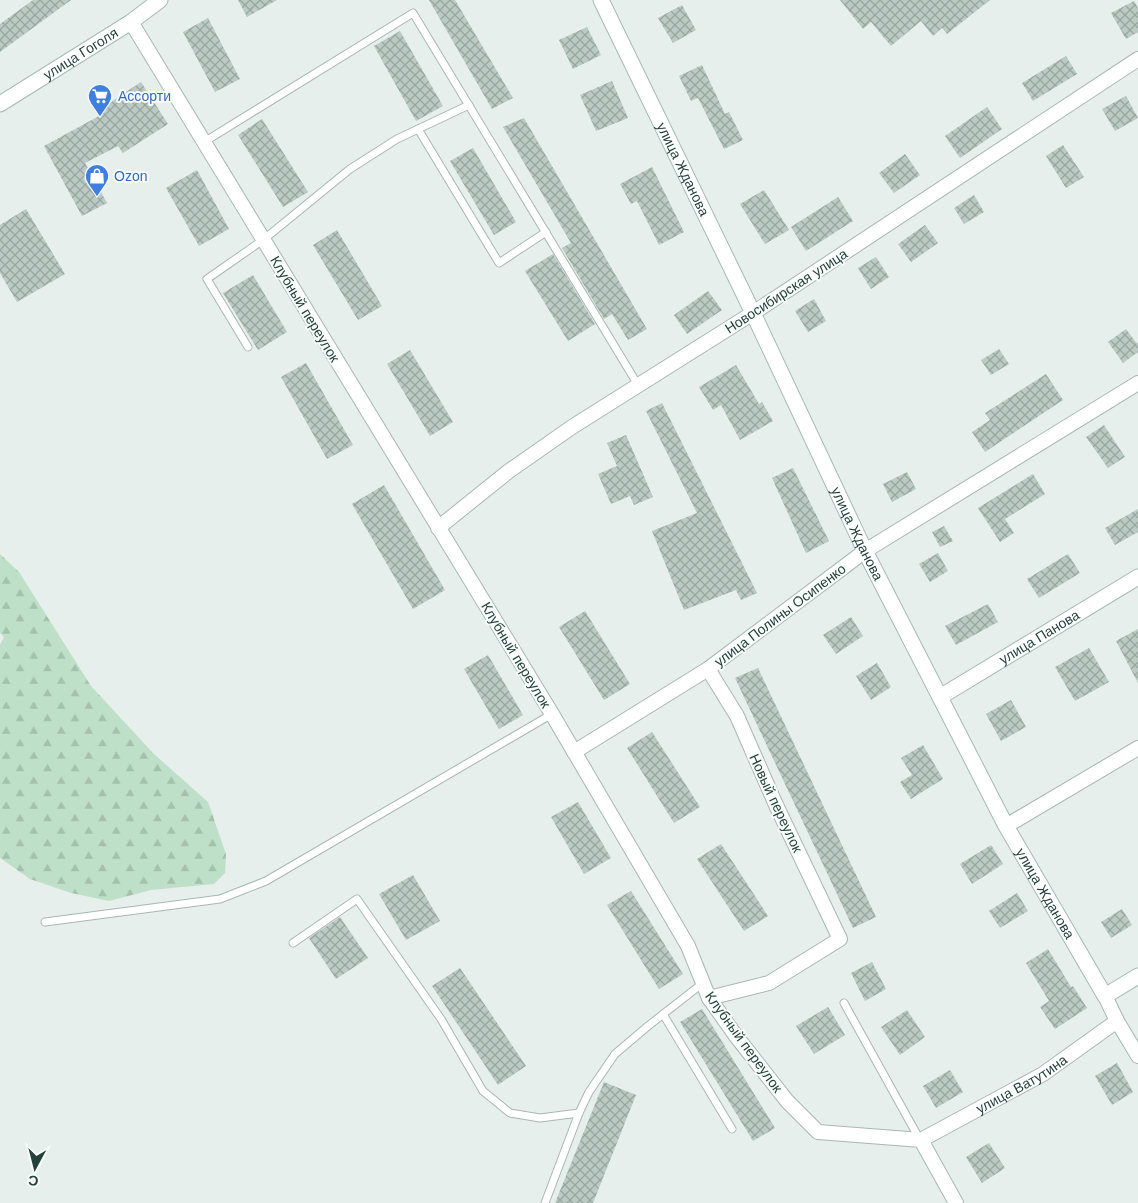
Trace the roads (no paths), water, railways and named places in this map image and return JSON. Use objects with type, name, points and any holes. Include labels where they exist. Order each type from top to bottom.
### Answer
[{"type":"main road","name":"улица Гоголя","points":[[0,104],[130,22],[160,0]]},
{"type":"main road","name":"улица Жданова","points":[[601,0],[753,313],[865,551],[1006,826],[1105,996]]},
{"type":"main road","name":"улица Панова","points":[[940,697],[1138,577]]},
{"type":"main road","points":[[1105,996],[1138,976]]},
{"type":"street","name":"Клубный переулок","points":[[130,22],[552,714],[688,946],[709,998],[787,1101],[818,1132],[921,1140]]},
{"type":"street","name":"Новосибирская улица","points":[[438,528],[509,471],[572,427],[753,313],[1138,59]]},
{"type":"street","name":"улица Полины Осипенко","points":[[574,752],[708,669],[865,551],[1138,382]]},
{"type":"street","name":"Новый переулок","points":[[708,669],[737,716],[776,805],[840,939],[769,983],[709,998]]},
{"type":"street","points":[[1006,826],[1138,748]]},
{"type":"street","name":"улица Жданова","points":[[1105,996],[1117,1021],[1138,1056]]},
{"type":"street","name":"улица Ватутина","points":[[921,1140],[1043,1074],[1117,1021]]},
{"type":"street","points":[[921,1140],[956,1203]]},
{"type":"lane","points":[[204,142],[414,14],[638,385]]},
{"type":"lane","points":[[248,347],[206,279],[263,240],[350,168],[397,139],[469,105]]},
{"type":"lane","points":[[418,129],[499,263],[546,232]]},
{"type":"lane","points":[[45,922],[220,899],[266,881],[552,714]]},
{"type":"lane","points":[[292,943],[358,899],[441,1019],[483,1091],[510,1114],[540,1118],[579,1113]]},
{"type":"lane","points":[[544,1203],[589,1092],[615,1054],[703,983]]},
{"type":"lane","points":[[844,1003],[921,1140]]},
{"type":"lane","points":[[663,1014],[732,1129]]},
{"type":"place","name":"Ассорти","points":[[100,117]]},
{"type":"place","name":"Ozon","points":[[97,197]]}]
